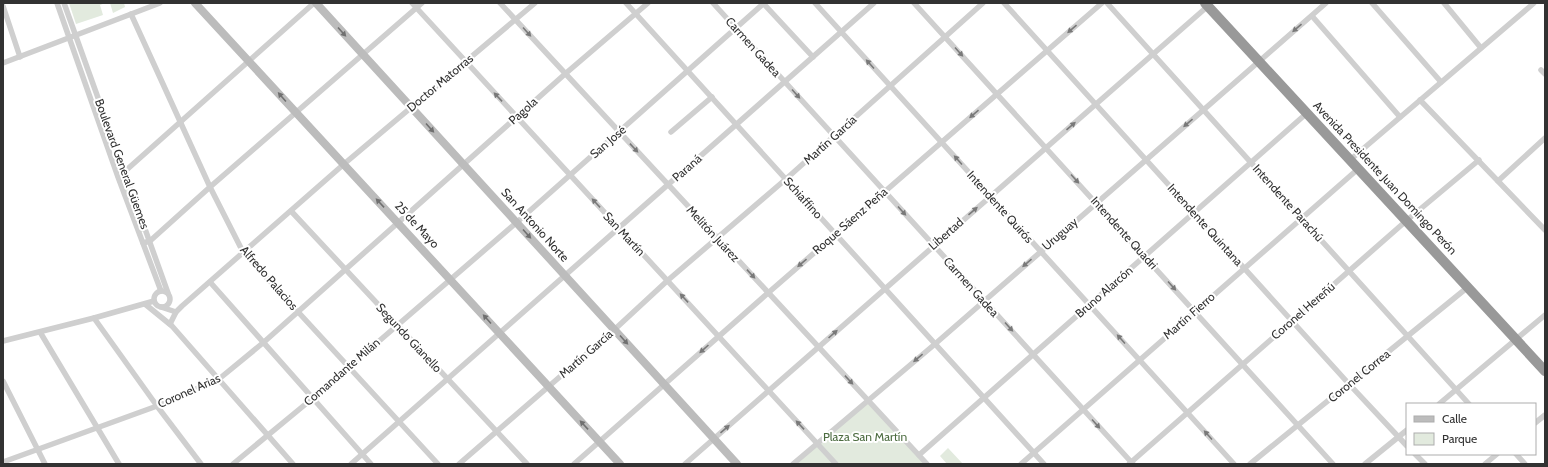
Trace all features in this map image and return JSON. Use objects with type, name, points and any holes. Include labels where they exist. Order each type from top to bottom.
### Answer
[{"type":"highway","name":"Avenida Presidente Juan Domingo Perón","points":[[1207,4],[1545,371]]},
{"type":"street","name":"Boulevard General Güemes","points":[[57,3],[160,291]]},
{"type":"street","name":"Boulevard General Güemes","points":[[64,3],[176,312]]},
{"type":"street","points":[[3,63],[160,3]]},
{"type":"street","name":"25 de Mayo","points":[[196,3],[620,464]]},
{"type":"street","points":[[118,177],[179,121],[315,3]]},
{"type":"street","name":"San Antonio Norte","points":[[315,3],[737,464]]},
{"type":"street","name":"San Martín","points":[[412,3],[719,336],[768,392],[836,464]]},
{"type":"street","points":[[143,243],[150,241],[422,3]]},
{"type":"street","name":"Melitón Juárez","points":[[500,3],[927,464]]},
{"type":"street","name":"Doctor Matorras","points":[[176,312],[344,164],[535,3]]},
{"type":"street","name":"Schiaffino","points":[[626,3],[1044,464]]},
{"type":"street","name":"Pagola","points":[[398,222],[565,74],[648,3]]},
{"type":"street","name":"Carmen Gadea","points":[[713,3],[1131,463]]},
{"type":"street","points":[[763,3],[813,57]]},
{"type":"street","name":"San José","points":[[451,279],[620,132],[763,3]]},
{"type":"street","name":"Intendente Quirós","points":[[815,3],[1234,464]]},
{"type":"street","name":"Paraná","points":[[351,464],[874,3]]},
{"type":"street","name":"Intendente Quadri","points":[[914,3],[1333,464]]},
{"type":"street","name":"Martín García","points":[[459,464],[614,330],[667,280],[786,179],[983,3]]},
{"type":"street","name":"Intendente Quintana","points":[[1004,3],[1406,445]]},
{"type":"street","name":"Roque Sáenz Peña","points":[[574,464],[768,293],[1102,3]]},
{"type":"street","name":"Intendente Parachú","points":[[1107,3],[1468,403]]},
{"type":"street","name":"Uruguay","points":[[793,464],[935,344],[1326,3]]},
{"type":"street","points":[[1372,3],[1441,82]]},
{"type":"street","points":[[1444,3],[1481,48]]},
{"type":"street","points":[[1350,160],[1534,3]]},
{"type":"street","name":"Libertad","points":[[685,464],[884,288],[1153,54],[1207,4]]},
{"type":"street","points":[[3,6],[20,57]]},
{"type":"street","name":"Alfredo Palacios","points":[[131,14],[210,187],[243,252],[438,464]]},
{"type":"street","points":[[1312,16],[1400,117]]},
{"type":"street","points":[[671,132],[712,98]]},
{"type":"street","points":[[1420,100],[1545,230]]},
{"type":"street","name":"Bruno Alarcón","points":[[919,455],[1307,113]]},
{"type":"street","points":[[1498,180],[1545,138]]},
{"type":"street","name":"Coronel Hereñú","points":[[1131,463],[1406,221],[1479,160]]},
{"type":"street","name":"Martín Fierro","points":[[1021,464],[1358,169]]},
{"type":"street","name":"Segundo Gianello","points":[[291,211],[527,464]]},
{"type":"street","name":"Coronel Arias","points":[[3,462],[157,406],[219,379],[264,342],[398,222]]},
{"type":"street","name":"Comandante Milán","points":[[233,464],[267,434],[313,398],[348,366],[451,279]]},
{"type":"street","points":[[210,282],[371,464]]},
{"type":"street","name":"Coronel Correa","points":[[1250,464],[1468,287]]},
{"type":"street","points":[[154,301],[156,294],[160,291],[169,296],[168,305],[161,307]]},
{"type":"street","points":[[3,341],[154,301]]},
{"type":"street","points":[[154,301],[156,305],[176,312],[170,324]]},
{"type":"street","points":[[145,304],[170,324],[293,464]]},
{"type":"street","points":[[1440,403],[1545,315]]},
{"type":"street","points":[[94,318],[157,406],[201,464]]},
{"type":"street","points":[[40,332],[119,464]]},
{"type":"street","points":[[3,381],[45,464]]},
{"type":"street","points":[[1536,422],[1545,415]]},
{"type":"street","points":[[1365,464],[1406,431]]},
{"type":"street","points":[[1416,455],[1425,464]]},
{"type":"street","points":[[1485,464],[1496,455]]},
{"type":"street","points":[[1517,455],[1525,464]]},
{"type":"green space","points":[[69,3],[105,3],[100,5],[103,15],[76,24]]},
{"type":"green space","points":[[110,3],[124,3],[125,7],[113,13]]},
{"type":"green space","points":[[121,177],[124,178],[143,232],[141,232]]},
{"type":"green space","name":"Plaza San Martín","points":[[868,400],[927,464],[793,464]]},
{"type":"green space","points":[[948,448],[963,464],[947,464],[940,456]]}]
